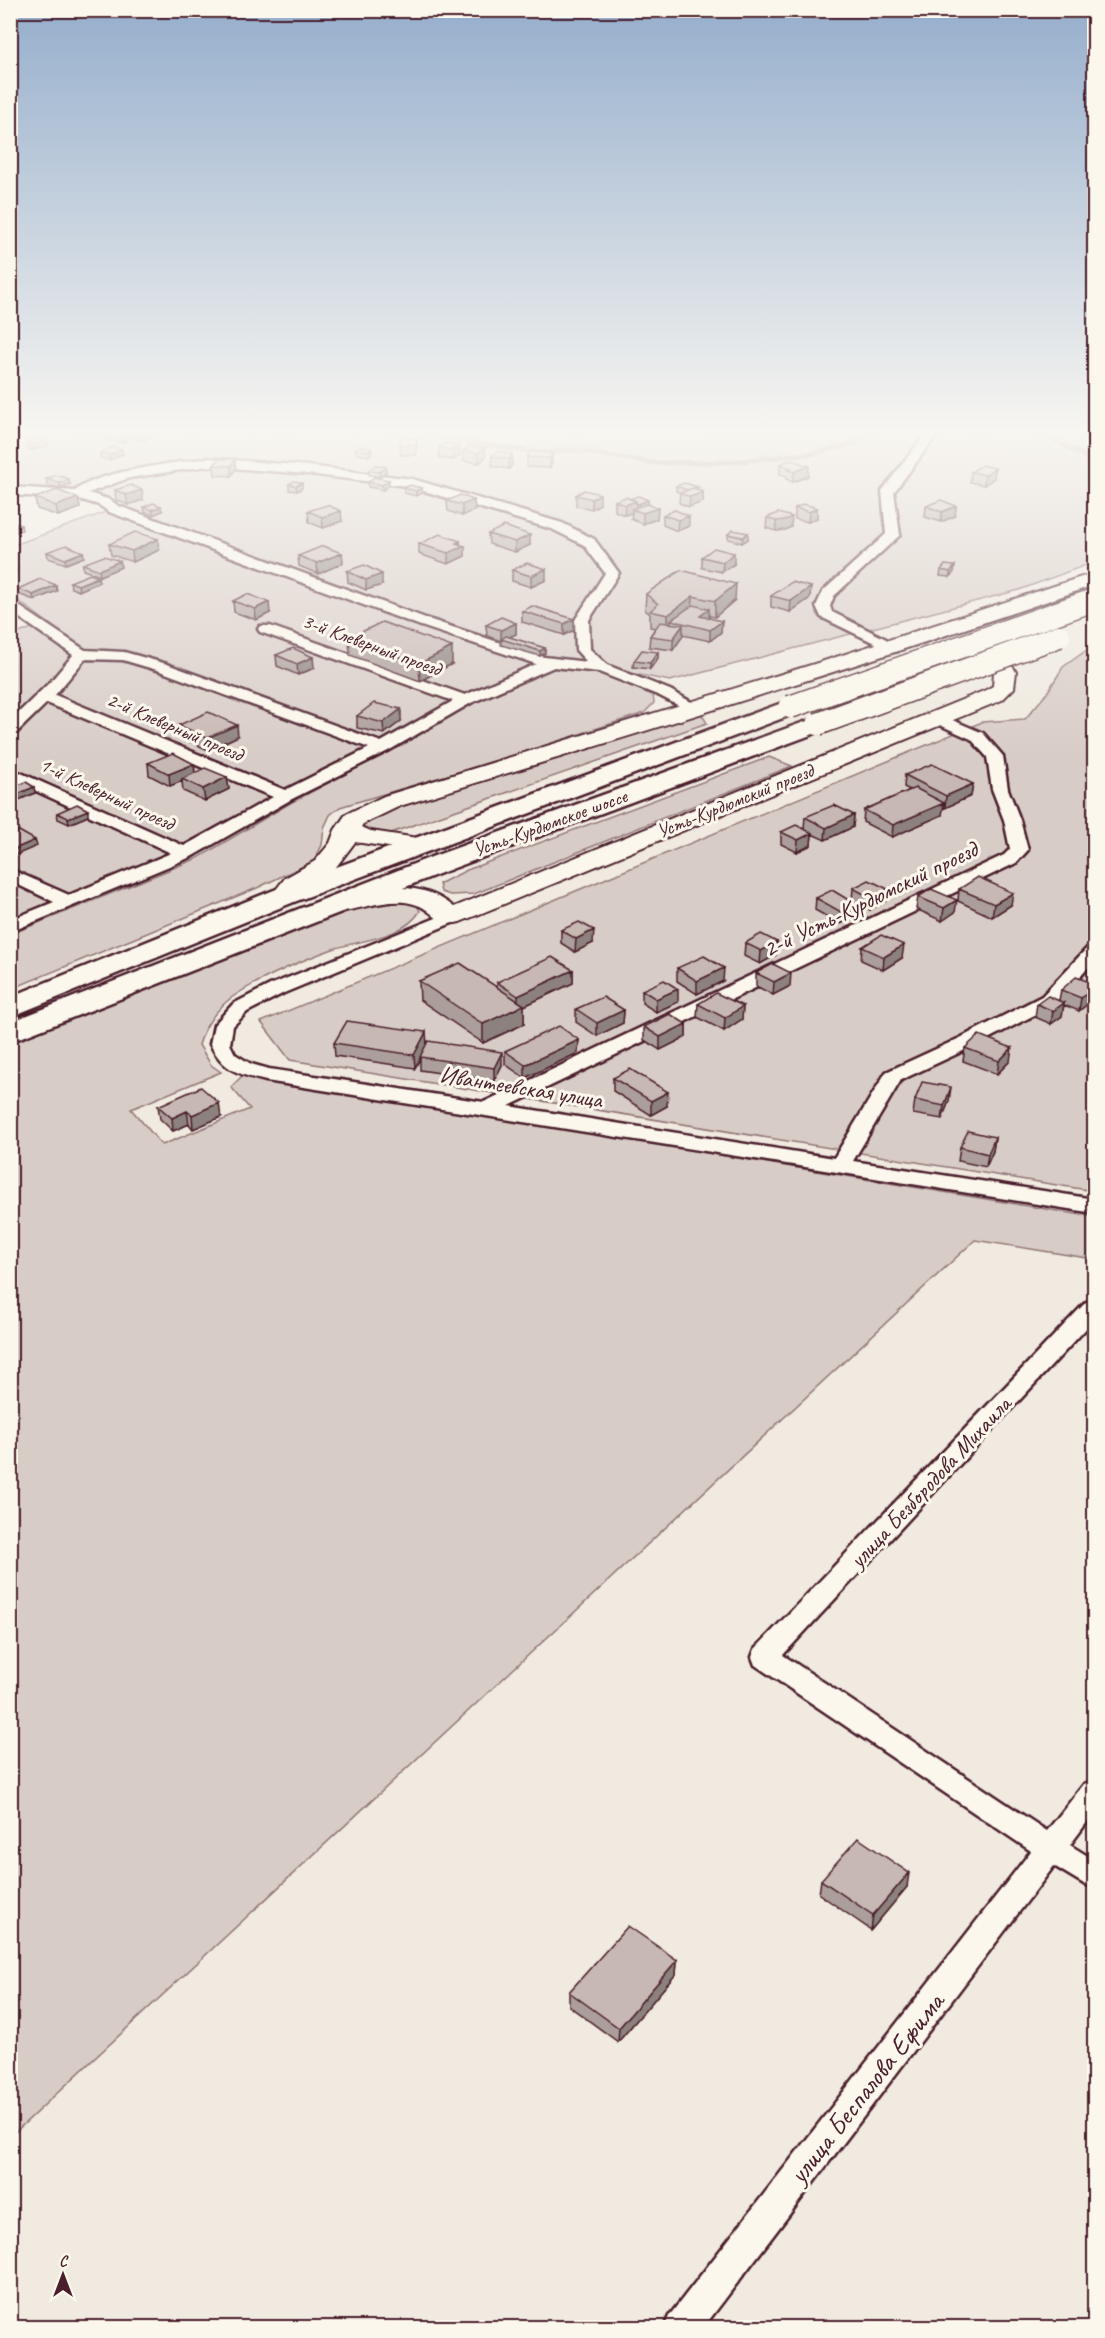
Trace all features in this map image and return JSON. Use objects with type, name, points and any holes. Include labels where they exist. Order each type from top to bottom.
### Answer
[{"type":"main road","name":"Усть-Курдюмское шоссе","points":[[10,1008],[284,896],[790,707],[1095,600]]},
{"type":"main road","name":"Усть-Курдюмское шоссе","points":[[10,1033],[444,862],[1083,627]]},
{"type":"street","points":[[197,539],[426,622],[542,661],[602,668],[665,693],[694,708]]},
{"type":"street","points":[[583,539],[589,542],[612,573],[582,620],[583,650],[602,668]]},
{"type":"street","points":[[888,539],[828,594],[823,606],[826,614],[893,648]]},
{"type":"street","points":[[284,896],[294,884],[324,866],[342,844],[354,819],[392,801],[893,648],[949,635],[1095,579]]},
{"type":"street","points":[[10,604],[81,654],[124,656],[162,667],[382,748]]},
{"type":"street","name":"3-й Клеверный проезд","points":[[265,629],[415,684],[466,699]]},
{"type":"street","points":[[10,730],[47,697],[70,671],[81,654]]},
{"type":"street","points":[[10,927],[185,853],[286,796],[382,748],[466,699],[553,662]]},
{"type":"street","name":"Усть-Курдюмский проезд","points":[[451,917],[994,695],[1003,688],[1005,672]]},
{"type":"street","name":"2-й Клеверный проезд","points":[[47,697],[286,796]]},
{"type":"street","name":"2-й Усть-Курдюмский проезд","points":[[490,1107],[999,864],[1019,850],[1012,820],[1000,789],[995,756],[977,736],[936,718]]},
{"type":"street","name":"1-й Клеверный проезд","points":[[10,772],[185,853]]},
{"type":"street","points":[[347,830],[366,838],[422,845]]},
{"type":"street","points":[[429,900],[429,888],[441,872],[444,862]]},
{"type":"street","points":[[10,874],[69,903]]},
{"type":"street","points":[[339,904],[388,896],[415,895],[429,900],[451,917]]},
{"type":"street","name":"Ивантеевская улица","points":[[451,917],[277,989],[240,1008],[224,1025],[220,1044],[227,1058],[244,1068],[266,1075],[490,1107],[1095,1206]]},
{"type":"street","points":[[840,1166],[893,1076],[967,1042],[1048,1000],[1095,951]]},
{"type":"street","name":"улица Безбородова Михаила","points":[[1051,1849],[765,1657],[1095,1307]]},
{"type":"street","name":"улица Беспалова Ефима","points":[[681,2328],[1095,1792]]},
{"type":"street","points":[[1051,1849],[1095,1875]]},
{"type":"shaded area","points":[[30,539],[1094,539],[1094,562],[1019,590],[670,681],[549,657],[167,853],[11,919],[11,742],[49,701],[11,725],[11,636],[34,627],[64,651],[75,643],[11,595],[11,546]]},
{"type":"shaded area","points":[[1094,645],[1094,1191],[290,1060],[261,1022],[982,722],[1025,719],[1047,693],[1063,667]]},
{"type":"shaded area","points":[[548,669],[595,670],[653,695],[654,703],[644,713],[512,756],[340,807],[330,815],[324,828],[322,845],[314,861],[257,888],[11,989],[11,934],[198,858],[292,802],[391,750],[472,702]]},
{"type":"shaded area","points":[[701,713],[707,723],[388,834],[375,835],[361,829],[362,823],[395,805]]},
{"type":"shaded area","points":[[769,757],[792,766],[474,894],[450,895],[441,892],[439,884],[467,870]]},
{"type":"shaded area","points":[[391,899],[416,904],[420,911],[413,920],[393,933],[333,949],[307,959],[243,990],[218,1010],[208,1024],[199,1045],[211,1065],[221,1072],[131,1109],[162,1145],[250,1109],[231,1087],[242,1076],[1094,1217],[1094,1259],[975,1240],[11,2136],[11,1042],[342,912]]},
{"type":"building","points":[[120,539],[158,539],[132,551],[109,544]]},
{"type":"building","points":[[429,539],[455,539],[460,541],[456,543],[465,546],[448,553],[419,544]]},
{"type":"building","points":[[505,539],[521,539],[515,542]]},
{"type":"building","points":[[66,545],[83,552],[65,559],[47,552]]},
{"type":"building","points":[[323,546],[342,553],[317,563],[298,556]]},
{"type":"building","points":[[714,548],[734,553],[723,562],[702,557]]},
{"type":"building","points":[[104,556],[120,561],[99,570],[83,564]]},
{"type":"building","points":[[527,563],[546,569],[531,576],[512,570]]},
{"type":"building","points":[[364,565],[382,574],[366,580],[347,571]]},
{"type":"building","points":[[945,565],[955,566],[950,572],[941,570]]},
{"type":"building","points":[[681,570],[736,584],[715,601],[693,596],[668,615],[650,611],[658,604],[646,594]]},
{"type":"building","points":[[90,574],[98,577],[78,585],[70,582]]},
{"type":"building","points":[[40,579],[56,585],[33,595],[18,589]]},
{"type":"building","points":[[792,582],[811,587],[791,601],[771,596]]},
{"type":"building","points":[[247,594],[269,602],[255,609],[233,601]]},
{"type":"building","points":[[693,605],[709,609],[700,616],[722,621],[710,630],[671,620]]},
{"type":"building","points":[[532,606],[574,619],[564,624],[522,611]]},
{"type":"building","points":[[501,617],[516,623],[501,630],[486,625]]},
{"type":"building","points":[[382,622],[452,647],[419,664],[349,638]]},
{"type":"building","points":[[660,622],[683,625],[673,639],[650,636]]},
{"type":"building","points":[[506,636],[545,648],[540,651],[501,639]]},
{"type":"building","points":[[293,648],[313,657],[297,664],[276,655]]},
{"type":"building","points":[[642,650],[658,652],[650,663],[634,661]]},
{"type":"building","points":[[374,703],[401,709],[383,723],[357,716]]},
{"type":"building","points":[[208,712],[237,725],[207,738],[179,725]]},
{"type":"building","points":[[173,753],[194,764],[169,774],[148,763]]},
{"type":"building","points":[[932,764],[973,784],[946,796],[905,775]]},
{"type":"building","points":[[205,768],[227,777],[203,789],[182,779]]},
{"type":"building","points":[[26,782],[34,787],[13,796],[10,795],[10,788]]},
{"type":"building","points":[[915,788],[944,803],[893,825],[864,810]]},
{"type":"building","points":[[77,804],[88,810],[68,818],[57,813]]},
{"type":"building","points":[[834,805],[854,815],[826,828],[805,817]]},
{"type":"building","points":[[796,825],[812,833],[798,840],[781,832]]},
{"type":"building","points":[[19,831],[35,840],[10,851],[10,834]]},
{"type":"building","points":[[978,877],[1013,893],[994,904],[959,889]]},
{"type":"building","points":[[869,880],[888,889],[871,898],[853,888]]},
{"type":"building","points":[[931,889],[957,900],[944,908],[918,897]]},
{"type":"building","points":[[832,890],[857,905],[841,912],[816,898]]},
{"type":"building","points":[[579,922],[594,930],[576,939],[561,930]]},
{"type":"building","points":[[761,934],[777,942],[761,951],[745,943]]},
{"type":"building","points":[[881,935],[904,945],[884,957],[862,947]]},
{"type":"building","points":[[704,956],[724,968],[697,981],[677,968]]},
{"type":"building","points":[[552,957],[573,970],[518,996],[497,982]]},
{"type":"building","points":[[460,963],[524,1005],[483,1024],[419,981]]},
{"type":"building","points":[[773,964],[791,973],[774,982],[756,973]]},
{"type":"building","points":[[1076,977],[1095,984],[1095,987],[1081,998],[1061,990]]},
{"type":"building","points":[[664,980],[678,989],[656,999],[642,990]]},
{"type":"building","points":[[716,993],[743,1006],[725,1018],[698,1004]]},
{"type":"building","points":[[1048,996],[1064,1003],[1053,1011],[1037,1004]]},
{"type":"building","points":[[603,997],[624,1010],[597,1023],[576,1009]]},
{"type":"building","points":[[670,1014],[686,1024],[660,1037],[644,1027]]},
{"type":"building","points":[[347,1021],[426,1032],[414,1055],[334,1043]]},
{"type":"building","points":[[559,1026],[579,1040],[525,1065],[505,1051]]},
{"type":"building","points":[[979,1035],[1012,1048],[999,1061],[965,1048]]},
{"type":"building","points":[[428,1041],[502,1052],[494,1068],[420,1057]]},
{"type":"building","points":[[630,1069],[668,1092],[651,1101],[613,1078]]},
{"type":"building","points":[[922,1082],[951,1087],[944,1106],[915,1100]]},
{"type":"building","points":[[201,1087],[219,1103],[192,1115],[187,1111],[172,1118],[158,1106]]},
{"type":"building","points":[[968,1131],[995,1137],[988,1154],[960,1147]]},
{"type":"building","points":[[858,1838],[909,1873],[873,1915],[821,1880]]},
{"type":"building","points":[[628,1926],[677,1960],[619,2028],[569,1992]]}]
